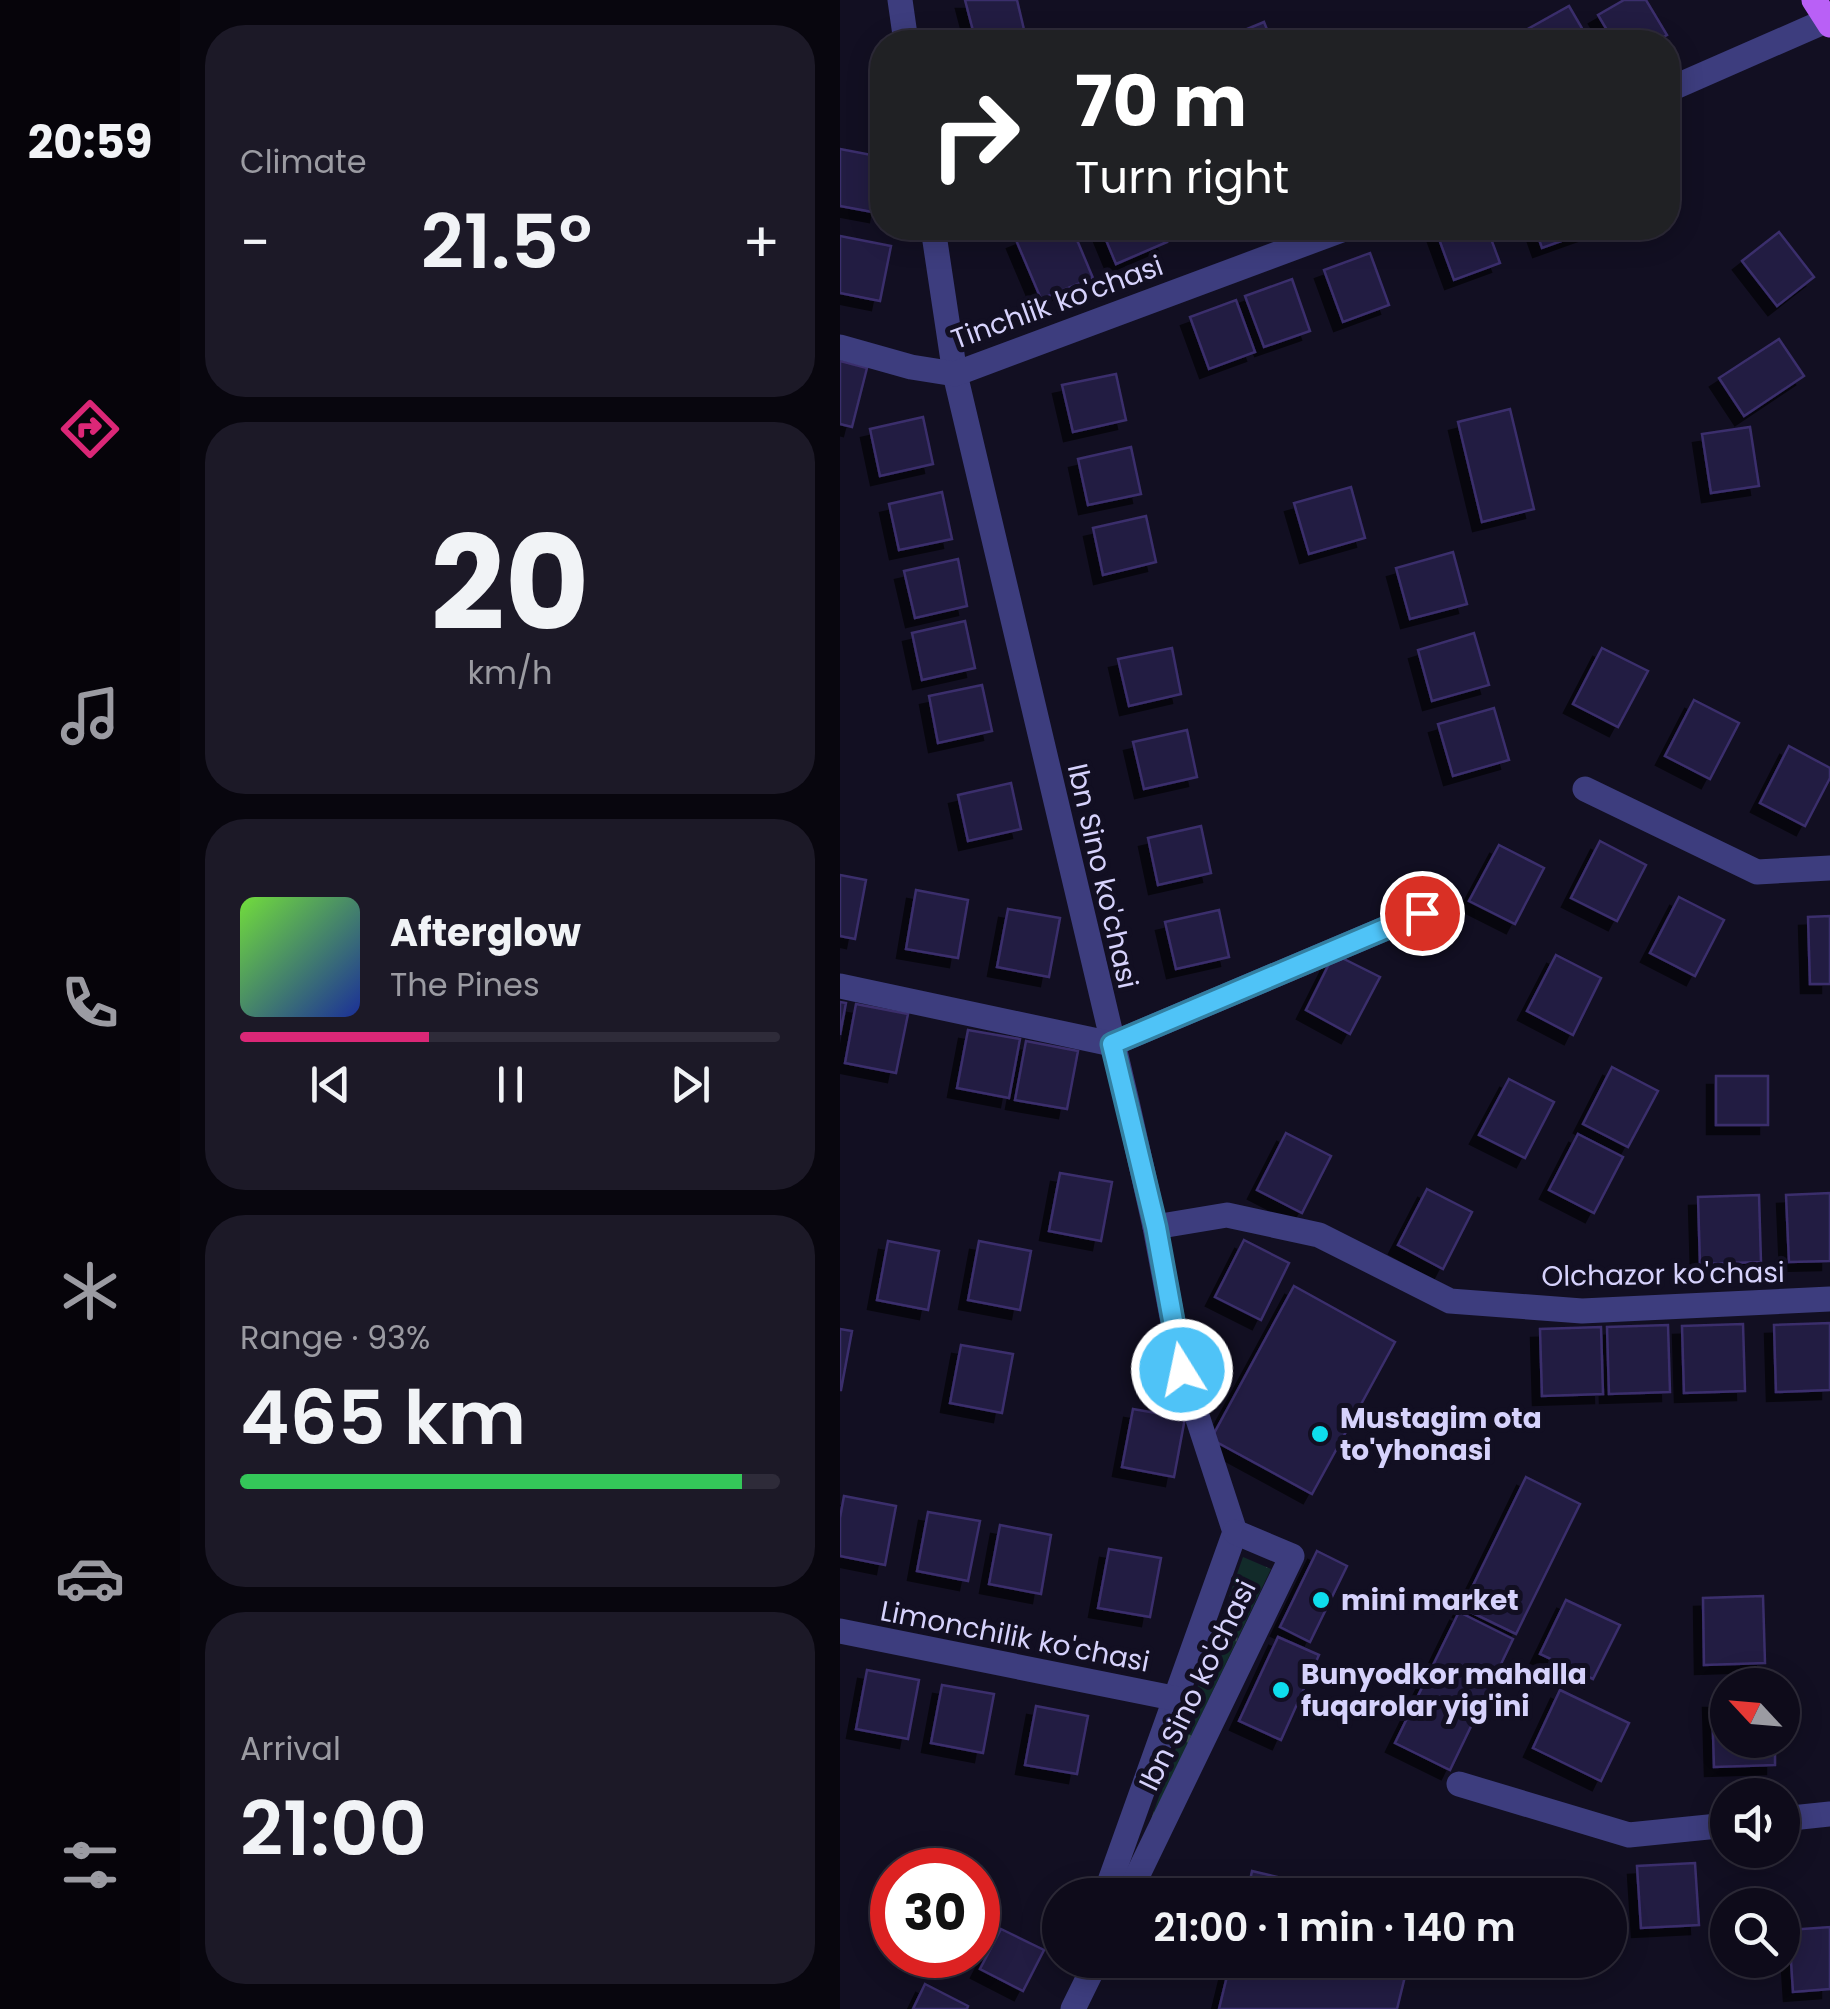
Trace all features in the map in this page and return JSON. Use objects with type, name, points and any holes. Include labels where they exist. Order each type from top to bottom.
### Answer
[{"type":"street","points":[[900,0],[904,30]]},
{"type":"street","points":[[1680,84],[1825,16]]},
{"type":"street","name":"Ibn Sino ko'chasi","points":[[936,240],[955,374],[1156,1227],[1182,1370],[1236,1532],[1111,1878]]},
{"type":"street","name":"Tinchlik ko'chasi","points":[[840,348],[955,374],[1315,240]]},
{"type":"street","points":[[1585,790],[1757,872],[1830,868]]},
{"type":"street","points":[[840,986],[1112,1044],[1422,913]]},
{"type":"street","name":"Olchazor ko'chasi","points":[[1156,1227],[1227,1215],[1319,1235],[1450,1300],[1582,1311],[1830,1299]]},
{"type":"street","name":"Ibn Sino ko'chasi","points":[[1136,1878],[1292,1556],[1236,1532]]},
{"type":"street","name":"Limonchilik ko'chasi","points":[[840,1631],[1178,1699]]},
{"type":"street","points":[[1459,1784],[1629,1835],[1710,1827]]},
{"type":"street","points":[[1800,1817],[1830,1814]]},
{"type":"street","points":[[1063,2009],[1074,1978]]},
{"type":"street","points":[[1073,2009],[1088,1978]]},
{"type":"green space","points":[[1243,1557],[1271,1569],[1149,1825]]},
{"type":"building","points":[[965,0],[1017,0],[1024,30],[973,30]]},
{"type":"building","points":[[1624,0],[1646,0],[1664,30],[1607,30],[1598,15]]},
{"type":"building","points":[[1569,6],[1583,30],[1526,30]]},
{"type":"building","points":[[1264,22],[1267,30],[1245,30]]},
{"type":"building","points":[[840,149],[870,155],[870,212],[840,206]]},
{"type":"building","points":[[1779,232],[1814,277],[1777,306],[1742,261]]},
{"type":"building","points":[[840,236],[891,246],[880,301],[840,293]]},
{"type":"building","points":[[1016,240],[1077,240],[1093,278],[1041,299]]},
{"type":"building","points":[[1106,240],[1166,240],[1167,242],[1116,264]]},
{"type":"building","points":[[1439,240],[1491,240],[1500,263],[1454,280]]},
{"type":"building","points":[[1539,240],[1564,240],[1542,248]]},
{"type":"building","points":[[1370,253],[1389,305],[1343,322],[1324,270]]},
{"type":"building","points":[[1292,279],[1310,331],[1264,347],[1245,296]]},
{"type":"building","points":[[1236,300],[1255,352],[1209,369],[1190,317]]},
{"type":"building","points":[[1779,339],[1804,376],[1744,416],[1719,378]]},
{"type":"building","points":[[840,361],[867,368],[852,427],[840,424]]},
{"type":"building","points":[[1116,374],[1126,420],[1073,432],[1062,385]]},
{"type":"building","points":[[1510,409],[1534,509],[1482,522],[1458,422]]},
{"type":"building","points":[[923,417],[933,464],[880,476],[870,429]]},
{"type":"building","points":[[1750,427],[1759,486],[1711,493],[1702,434]]},
{"type":"building","points":[[1131,447],[1141,494],[1088,505],[1078,459]]},
{"type":"building","points":[[1351,487],[1365,538],[1309,554],[1294,503]]},
{"type":"building","points":[[942,492],[952,539],[899,550],[889,504]]},
{"type":"building","points":[[1146,516],[1156,562],[1103,575],[1093,528]]},
{"type":"building","points":[[1453,552],[1467,604],[1410,619],[1396,568]]},
{"type":"building","points":[[958,559],[967,606],[915,618],[904,571]]},
{"type":"building","points":[[965,621],[975,668],[922,680],[912,633]]},
{"type":"building","points":[[1474,633],[1489,685],[1432,701],[1418,650]]},
{"type":"building","points":[[1172,648],[1181,694],[1129,706],[1118,659]]},
{"type":"building","points":[[1602,648],[1648,671],[1618,727],[1573,704]]},
{"type":"building","points":[[982,685],[992,731],[938,743],[929,696]]},
{"type":"building","points":[[1694,700],[1739,723],[1710,779],[1665,756]]},
{"type":"building","points":[[1494,708],[1509,760],[1453,776],[1438,724]]},
{"type":"building","points":[[1187,730],[1197,777],[1144,789],[1133,742]]},
{"type":"building","points":[[1789,746],[1830,768],[1830,778],[1805,826],[1760,803]]},
{"type":"building","points":[[1011,783],[1021,829],[968,841],[958,795]]},
{"type":"building","points":[[1201,826],[1211,873],[1158,885],[1148,838]]},
{"type":"building","points":[[1600,841],[1646,865],[1617,921],[1571,898]]},
{"type":"building","points":[[1499,845],[1544,868],[1515,924],[1469,901]]},
{"type":"building","points":[[840,875],[866,880],[855,939],[840,936]]},
{"type":"building","points":[[916,890],[968,900],[958,958],[906,949]]},
{"type":"building","points":[[1679,897],[1724,920],[1695,976],[1650,953]]},
{"type":"building","points":[[1008,909],[1060,918],[1049,977],[997,967]]},
{"type":"building","points":[[1219,910],[1229,957],[1176,969],[1165,922]]},
{"type":"building","points":[[1830,916],[1830,984],[1810,984],[1808,917]]},
{"type":"building","points":[[1334,954],[1380,977],[1350,1034],[1306,1010]]},
{"type":"building","points":[[1556,955],[1601,978],[1573,1035],[1527,1011]]},
{"type":"building","points":[[840,1002],[846,1003],[840,1035]]},
{"type":"building","points":[[856,1004],[908,1014],[896,1073],[845,1063]]},
{"type":"building","points":[[968,1030],[1020,1039],[1009,1098],[957,1088]]},
{"type":"building","points":[[1026,1041],[1078,1051],[1067,1109],[1015,1100]]},
{"type":"building","points":[[1612,1067],[1658,1091],[1628,1147],[1583,1124]]},
{"type":"building","points":[[1716,1076],[1768,1076],[1768,1125],[1716,1125]]},
{"type":"building","points":[[1509,1079],[1554,1102],[1525,1158],[1479,1135]]},
{"type":"building","points":[[1286,1133],[1331,1156],[1302,1213],[1257,1190]]},
{"type":"building","points":[[1578,1134],[1623,1157],[1594,1213],[1549,1190]]},
{"type":"building","points":[[1060,1173],[1112,1182],[1101,1241],[1049,1231]]},
{"type":"building","points":[[1427,1189],[1472,1212],[1443,1269],[1398,1245]]},
{"type":"building","points":[[1830,1193],[1830,1261],[1789,1262],[1786,1195]]},
{"type":"building","points":[[1759,1195],[1761,1262],[1700,1264],[1698,1197]]},
{"type":"building","points":[[1244,1240],[1289,1263],[1261,1320],[1215,1297]]},
{"type":"building","points":[[888,1241],[939,1251],[928,1310],[877,1300]]},
{"type":"building","points":[[979,1241],[1031,1251],[1020,1310],[968,1300]]},
{"type":"building","points":[[1294,1286],[1395,1342],[1312,1494],[1211,1439]]},
{"type":"building","points":[[1830,1323],[1830,1390],[1776,1392],[1774,1325]]},
{"type":"building","points":[[1743,1324],[1745,1391],[1684,1393],[1682,1326]]},
{"type":"building","points":[[1668,1325],[1670,1392],[1609,1394],[1607,1327]]},
{"type":"building","points":[[1601,1327],[1603,1394],[1542,1396],[1540,1329]]},
{"type":"building","points":[[840,1329],[852,1331],[841,1390],[840,1390]]},
{"type":"building","points":[[961,1345],[1013,1354],[1002,1413],[950,1403]]},
{"type":"building","points":[[1133,1409],[1185,1418],[1174,1477],[1122,1467]]},
{"type":"building","points":[[1526,1477],[1580,1504],[1516,1634],[1462,1608]]},
{"type":"building","points":[[844,1496],[896,1506],[885,1565],[840,1556]]},
{"type":"building","points":[[928,1512],[980,1521],[968,1581],[917,1571]]},
{"type":"building","points":[[1000,1525],[1051,1535],[1041,1594],[989,1584]]},
{"type":"building","points":[[1109,1549],[1161,1558],[1150,1617],[1098,1608]]},
{"type":"building","points":[[1317,1551],[1347,1566],[1310,1642],[1280,1627]]},
{"type":"building","points":[[1763,1596],[1765,1663],[1704,1665],[1703,1598]]},
{"type":"building","points":[[1566,1600],[1620,1625],[1593,1679],[1540,1654]]},
{"type":"building","points":[[1459,1612],[1513,1639],[1450,1770],[1395,1743]]},
{"type":"building","points":[[1278,1637],[1319,1655],[1281,1740],[1239,1721]]},
{"type":"building","points":[[867,1670],[919,1680],[908,1739],[856,1729]]},
{"type":"building","points":[[942,1685],[994,1694],[983,1753],[931,1743]]},
{"type":"building","points":[[1560,1690],[1629,1723],[1601,1781],[1533,1748]]},
{"type":"building","points":[[1036,1706],[1088,1716],[1077,1774],[1025,1765]]},
{"type":"building","points":[[1714,1758],[1775,1758],[1775,1765],[1714,1767]]},
{"type":"building","points":[[1695,1863],[1699,1925],[1641,1928],[1637,1866]]},
{"type":"building","points":[[1252,1871],[1282,1878],[1251,1878]]},
{"type":"building","points":[[1830,1927],[1830,1989],[1793,1992],[1792,1978],[1800,1978],[1800,1929]]},
{"type":"building","points":[[1000,1931],[1042,1949],[1023,1991],[998,1978]]},
{"type":"building","points":[[1227,1978],[1405,1978],[1397,2009],[1219,2009]]},
{"type":"building","points":[[925,1984],[968,2006],[967,2009],[913,2009]]},
{"type":"place","name":"Mustagim ota to'yhonasi","points":[[1320,1434]]},
{"type":"place","name":"mini market","points":[[1321,1600]]},
{"type":"place","name":"Bunyodkor mahalla fuqarolar yig'ini","points":[[1281,1690]]},
{"type":"route","points":[[1182,1370],[1156,1227],[1112,1044],[1422,913]]}]
